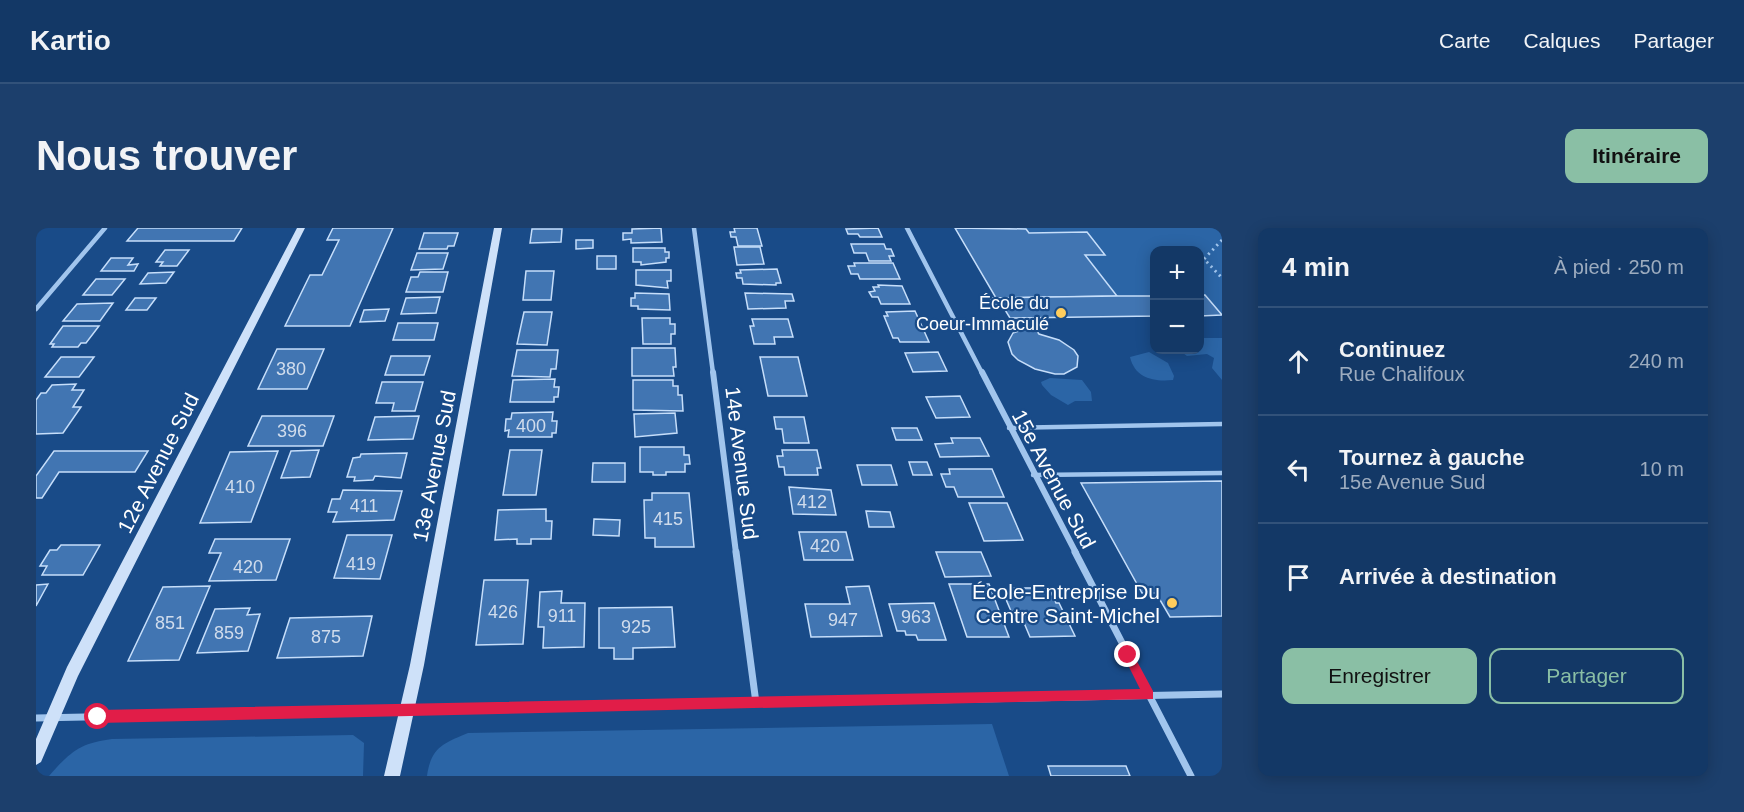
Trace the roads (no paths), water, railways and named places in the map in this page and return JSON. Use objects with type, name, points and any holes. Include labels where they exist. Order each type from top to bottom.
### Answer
[{"type":"main road","name":"12e Avenue Sud","points":[[36,757],[72,672],[301,228]]},
{"type":"main road","name":"13e Avenue Sud","points":[[392,776],[498,228]]},
{"type":"street","points":[[36,309],[105,228]]},
{"type":"street","name":"14e Avenue Sud","points":[[694,228],[756,703]]},
{"type":"street","name":"15e Avenue Sud","points":[[907,228],[1191,776]]},
{"type":"street","points":[[36,718],[1222,694]]},
{"type":"lane","points":[[1009,428],[1222,424]]},
{"type":"lane","points":[[1033,474],[1222,473]]},
{"type":"place","name":"École du Coeur-Immaculé","points":[[1061,313]]},
{"type":"place","name":"École-Entreprise Du Centre Saint-Michel","points":[[1172,603]]}]
